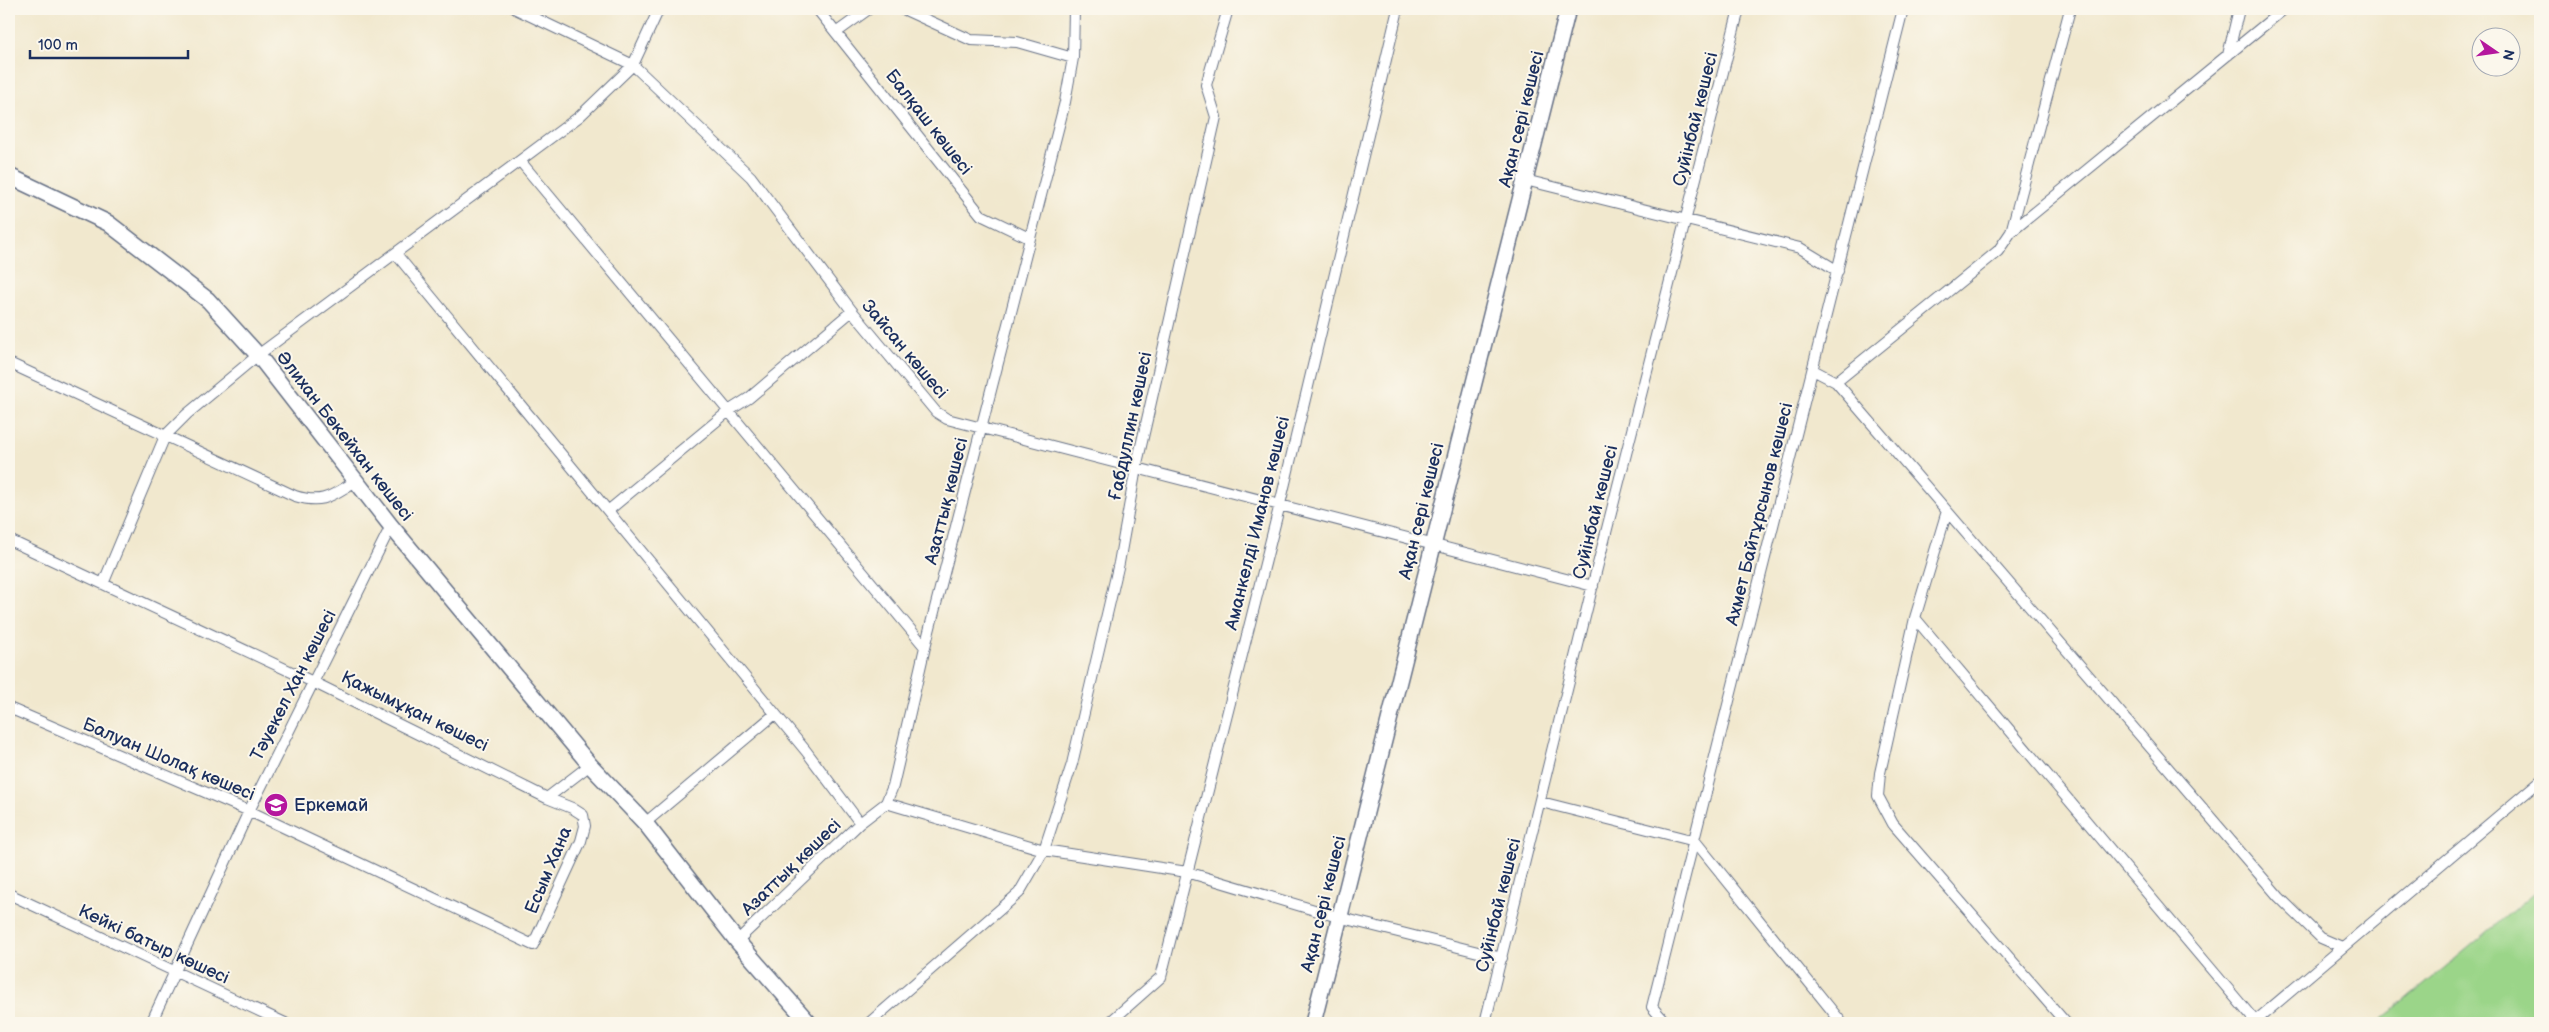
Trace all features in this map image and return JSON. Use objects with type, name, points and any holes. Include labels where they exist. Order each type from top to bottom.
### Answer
[{"type":"street","name":"Зайсан көшесі","points":[[516,9],[633,65],[750,177],[852,311],[936,412],[947,419],[1593,586]]},
{"type":"street","points":[[633,65],[659,9]]},
{"type":"street","name":"Балқаш көшесі","points":[[817,9],[981,215],[1029,238]]},
{"type":"street","points":[[837,32],[869,9]]},
{"type":"street","points":[[903,9],[971,40],[1017,42],[1073,58]]},
{"type":"street","name":"Азаттық көшесі","points":[[737,941],[860,823],[886,803],[893,786],[925,647],[1065,102],[1073,58],[1074,9]]},
{"type":"street","name":"Ғабдуллин көшесі","points":[[868,1023],[1019,893],[1044,850],[1072,764],[1119,563],[1136,468],[1216,117],[1206,85],[1228,9]]},
{"type":"street","name":"Аманкелді Иманов көшесі","points":[[1109,1023],[1161,977],[1280,504],[1398,9]]},
{"type":"street","name":"Ақан сері көшесі","points":[[1313,1023],[1338,917],[1568,9]]},
{"type":"street","name":"Суйінбай көшесі","points":[[1485,1023],[1739,9]]},
{"type":"street","name":"Ахмет Байтұрсынов көшесі","points":[[1666,1023],[1652,1007],[1903,9]]},
{"type":"street","points":[[2011,232],[2070,9]]},
{"type":"street","points":[[2228,55],[2239,9]]},
{"type":"street","points":[[1836,382],[1998,251],[2011,232],[2284,9]]},
{"type":"street","name":"Әлихан Бөкейхан көшесі","points":[[590,765],[391,526],[258,355],[521,162],[580,116],[633,65]]},
{"type":"street","points":[[521,162],[730,410],[925,647]]},
{"type":"street","points":[[9,176],[108,223],[208,300],[258,355],[187,414],[165,436],[103,584]]},
{"type":"street","points":[[1524,180],[1800,248],[1838,271]]},
{"type":"street","points":[[396,254],[806,750],[860,823]]},
{"type":"street","points":[[609,510],[730,410],[749,398],[852,311]]},
{"type":"street","points":[[9,363],[165,436],[311,501],[325,499],[356,481]]},
{"type":"street","points":[[1813,370],[1836,382],[2279,897],[2321,938],[2342,947]]},
{"type":"street","points":[[1947,511],[1915,618],[1880,773],[1878,796],[1893,824],[2066,1023]]},
{"type":"street","name":"Тәуекел Хан көшесі","points":[[151,1023],[176,973],[249,811],[391,526]]},
{"type":"street","name":"Қажымұқан көшесі","points":[[9,540],[313,682],[547,798]]},
{"type":"street","points":[[1915,618],[2254,1022],[2540,781]]},
{"type":"street","name":"Балуан Шолақ көшесі","points":[[9,708],[249,811],[533,945]]},
{"type":"street","points":[[645,823],[775,714]]},
{"type":"street","points":[[547,798],[590,765],[645,823],[737,941],[809,1023]]},
{"type":"street","name":"Есым Хана","points":[[533,945],[581,841],[585,826],[583,815],[572,808],[547,798]]},
{"type":"street","points":[[1541,802],[1695,841],[1842,1023]]},
{"type":"street","points":[[886,803],[1044,850],[1187,872],[1338,917],[1502,958]]},
{"type":"street","name":"Кейкі батыр көшесі","points":[[9,894],[285,1023]]},
{"type":"green space","points":[[2540,888],[2540,1023],[2378,1023]]},
{"type":"place","name":"Еркемай","points":[[276,805]]}]
